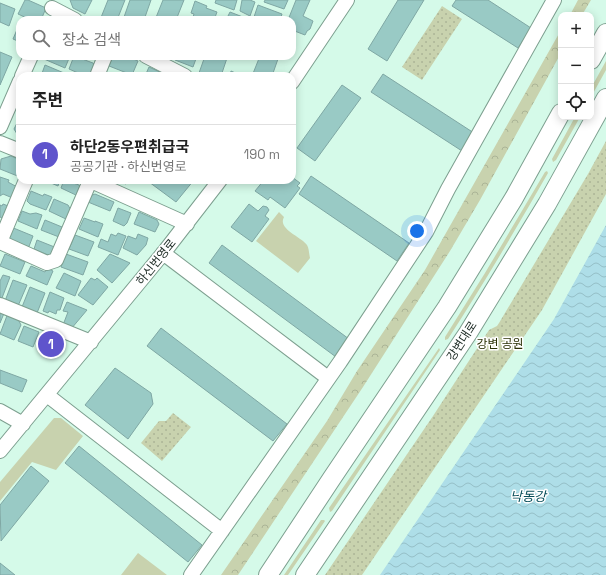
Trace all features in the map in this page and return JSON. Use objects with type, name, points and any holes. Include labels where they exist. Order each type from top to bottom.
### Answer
[{"type":"main road","points":[[594,55],[606,33]]},
{"type":"main road","name":"강변대로","points":[[305,575],[468,333],[547,204],[606,98]]},
{"type":"main road","points":[[268,575],[447,307],[514,198],[558,118]]},
{"type":"street","points":[[296,76],[347,0]]},
{"type":"street","points":[[191,575],[328,378],[426,232],[448,189],[554,0]]},
{"type":"street","points":[[52,9],[67,16]]},
{"type":"street","points":[[24,72],[29,60]]},
{"type":"street","points":[[99,72],[103,60]]},
{"type":"street","points":[[154,60],[177,72]]},
{"type":"street","points":[[0,127],[16,90]]},
{"type":"street","points":[[0,142],[16,149]]},
{"type":"street","points":[[24,184],[0,242],[47,263],[56,260],[88,184]]},
{"type":"street","points":[[99,184],[187,224]]},
{"type":"street","name":"하신번영로","points":[[0,451],[187,224],[217,184]]},
{"type":"street","points":[[163,253],[328,378]]},
{"type":"street","points":[[0,305],[91,342]]},
{"type":"street","points":[[47,394],[222,531]]},
{"type":"street","points":[[0,411],[23,424]]},
{"type":"green space","points":[[578,0],[591,0],[584,12],[572,12]]},
{"type":"green space","points":[[442,6],[462,19],[422,80],[402,67]]},
{"type":"green space","points":[[558,35],[558,58],[480,200],[450,251],[363,387],[238,575],[221,575],[327,421],[357,371],[425,270]]},
{"type":"green space","points":[[606,61],[606,70],[594,92],[594,83]]},
{"type":"green space","points":[[573,120],[578,120],[556,160],[553,162],[552,159]]},
{"type":"green space","name":"강변 공원","points":[[606,141],[606,194],[542,310],[362,575],[325,575],[433,416],[489,330],[497,326],[499,323],[588,174]]},
{"type":"green space","points":[[547,171],[548,173],[499,257],[448,339],[445,340],[445,337]]},
{"type":"green space","points":[[279,212],[284,217],[284,225],[287,229],[304,242],[308,248],[310,258],[298,273],[256,241]]},
{"type":"green space","points":[[439,348],[440,350],[330,512],[329,508]]},
{"type":"green space","points":[[173,413],[191,427],[162,461],[141,443],[159,421],[166,421]]},
{"type":"green space","points":[[54,418],[61,418],[83,436],[56,470],[32,462],[0,501],[0,482]]},
{"type":"green space","points":[[321,520],[325,521],[288,575],[284,575]]},
{"type":"green space","points":[[138,553],[167,575],[121,575]]},
{"type":"water","name":"낙동강","points":[[606,225],[606,575],[380,575],[554,319]]},
{"type":"building","points":[[25,0],[46,8],[43,16],[22,16],[18,14]]},
{"type":"building","points":[[70,0],[92,0],[85,14],[73,8]]},
{"type":"building","points":[[108,0],[125,0],[119,16],[102,16]]},
{"type":"building","points":[[130,0],[151,0],[145,16],[124,16]]},
{"type":"building","points":[[163,0],[184,0],[178,16],[157,16]]},
{"type":"building","points":[[216,0],[237,0],[234,10],[215,3]]},
{"type":"building","points":[[242,0],[250,0],[255,2],[250,16],[240,11]]},
{"type":"building","points":[[265,0],[288,0],[284,9],[264,2]]},
{"type":"building","points":[[296,0],[310,0],[303,16],[313,21],[310,29],[305,35],[296,32],[296,16],[290,16]]},
{"type":"building","points":[[398,0],[424,0],[387,61],[368,49]]},
{"type":"building","points":[[456,0],[488,0],[531,28],[518,48],[452,6]]},
{"type":"building","points":[[195,1],[207,6],[206,8],[217,12],[216,16],[193,16],[194,14],[191,13]]},
{"type":"building","points":[[0,3],[15,9],[9,26],[0,22]]},
{"type":"building","points":[[258,5],[282,14],[281,16],[254,16]]},
{"type":"building","points":[[230,12],[240,16],[228,16]]},
{"type":"building","points":[[16,32],[16,40],[13,39]]},
{"type":"building","points":[[0,52],[12,57],[0,85]]},
{"type":"building","points":[[46,60],[68,60],[65,68]]},
{"type":"building","points":[[72,60],[85,60],[93,63],[97,68],[95,72],[76,72],[69,69]]},
{"type":"building","points":[[111,60],[138,61],[133,72],[124,72],[109,66]]},
{"type":"building","points":[[175,60],[196,60],[193,67]]},
{"type":"building","points":[[204,60],[226,60],[222,72],[199,72]]},
{"type":"building","points":[[258,60],[278,60],[273,72],[254,72]]},
{"type":"building","points":[[45,65],[62,72],[42,72]]},
{"type":"building","points":[[149,67],[160,72],[147,72]]},
{"type":"building","points":[[383,74],[474,133],[462,151],[371,92]]},
{"type":"building","points":[[342,85],[361,98],[315,161],[297,148]]},
{"type":"building","points":[[11,156],[16,158],[16,175],[0,169],[1,159]]},
{"type":"building","points":[[311,176],[409,243],[397,261],[299,194]]},
{"type":"building","points":[[0,177],[9,180],[8,182],[19,188],[15,199],[3,194],[0,196]]},
{"type":"building","points":[[296,180],[300,183],[297,186],[300,188],[285,208],[270,197],[268,200],[255,191],[261,184],[296,184]]},
{"type":"building","points":[[62,184],[76,184],[79,185],[82,190],[78,196],[61,188]]},
{"type":"building","points":[[152,184],[191,184],[176,202]]},
{"type":"building","points":[[31,191],[43,196],[44,194],[52,197],[46,210],[30,204],[27,201]]},
{"type":"building","points":[[95,194],[114,202],[110,211],[88,202],[90,196]]},
{"type":"building","points":[[54,199],[68,205],[72,212],[68,220],[49,211]]},
{"type":"building","points":[[3,204],[11,207],[6,220],[0,217],[0,205],[2,206]]},
{"type":"building","points":[[249,204],[258,211],[263,206],[267,207],[269,210],[265,216],[269,219],[252,242],[231,227]]},
{"type":"building","points":[[118,208],[131,213],[127,223],[124,226],[113,221]]},
{"type":"building","points":[[22,211],[30,214],[36,213],[42,215],[37,229],[18,221]]},
{"type":"building","points":[[139,212],[157,220],[159,224],[155,232],[134,224]]},
{"type":"building","points":[[84,218],[103,224],[98,237],[79,229]]},
{"type":"building","points":[[45,220],[62,227],[59,237],[41,230]]},
{"type":"building","points":[[11,227],[33,236],[28,249],[9,241],[7,237]]},
{"type":"building","points":[[118,233],[126,236],[118,255],[98,247],[101,239],[108,242],[111,234],[116,236]]},
{"type":"building","points":[[138,234],[148,238],[146,245],[137,255],[123,248],[128,236],[136,239]]},
{"type":"building","points":[[75,235],[94,242],[88,256],[69,249]]},
{"type":"building","points":[[37,240],[57,248],[53,257],[34,249]]},
{"type":"building","points":[[222,245],[349,339],[336,357],[209,263]]},
{"type":"building","points":[[5,254],[25,262],[20,274],[0,266]]},
{"type":"building","points":[[66,254],[88,262],[83,275],[61,267]]},
{"type":"building","points":[[110,254],[130,263],[112,283],[97,270]]},
{"type":"building","points":[[31,266],[45,272],[47,268],[53,271],[47,285],[26,276]]},
{"type":"building","points":[[64,273],[81,281],[75,296],[56,288]]},
{"type":"building","points":[[3,275],[10,277],[2,298],[0,297],[0,281]]},
{"type":"building","points":[[91,278],[95,280],[97,278],[108,287],[93,305],[78,295]]},
{"type":"building","points":[[13,280],[27,285],[18,306],[5,301]]},
{"type":"building","points":[[30,287],[45,293],[37,313],[22,307]]},
{"type":"building","points":[[50,292],[64,298],[60,310],[57,310],[56,314],[49,311],[48,313],[43,311]]},
{"type":"building","points":[[67,302],[87,310],[71,329],[63,325],[68,312],[63,311]]},
{"type":"building","points":[[0,309],[5,311],[0,323]]},
{"type":"building","points":[[8,313],[17,317],[21,325],[14,340],[0,334]]},
{"type":"building","points":[[24,326],[39,332],[33,347],[18,341]]},
{"type":"building","points":[[161,328],[287,424],[273,441],[147,346]]},
{"type":"building","points":[[47,335],[63,340],[51,355],[41,350]]},
{"type":"building","points":[[115,368],[151,393],[153,404],[128,439],[85,405]]},
{"type":"building","points":[[0,370],[27,380],[22,392],[0,383]]},
{"type":"building","points":[[79,446],[202,545],[188,562],[65,463]]},
{"type":"building","points":[[31,466],[49,481],[1,541],[0,505]]},
{"type":"building","points":[[0,563],[15,575],[0,575]]},
{"type":"place","name":"하단2동우편취급국","points":[[51,344]]}]
